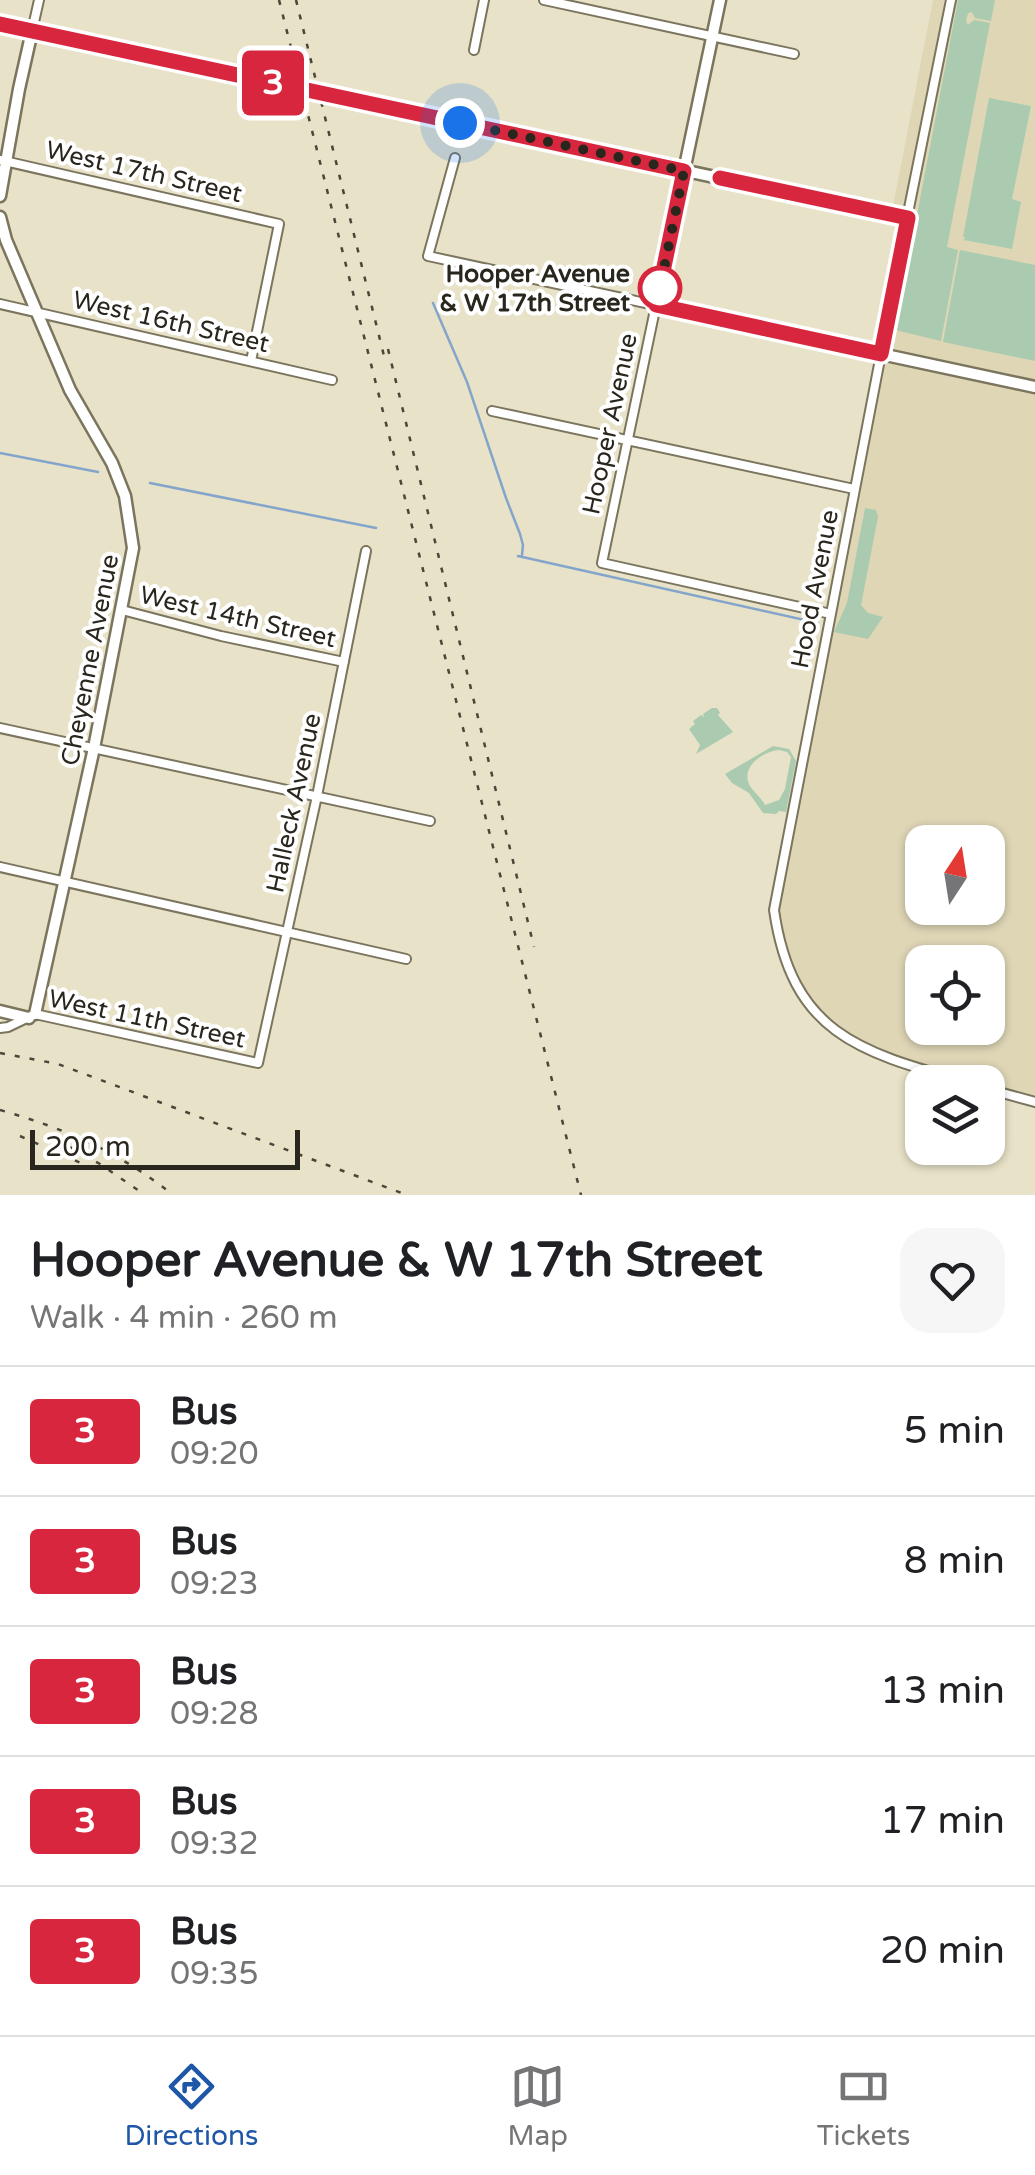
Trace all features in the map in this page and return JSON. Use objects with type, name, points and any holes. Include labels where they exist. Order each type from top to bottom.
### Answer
[{"type":"street","points":[[0,196],[3,161],[39,0]]},
{"type":"street","points":[[474,50],[484,0]]},
{"type":"street","points":[[544,0],[794,54]]},
{"type":"street","name":"Hooper Avenue","points":[[720,0],[602,563],[831,614]]},
{"type":"street","name":"Hood Avenue","points":[[909,1065],[849,1040],[808,1003],[782,953],[774,903],[952,0]]},
{"type":"street","points":[[0,24],[908,218]]},
{"type":"street","points":[[455,158],[428,256],[1035,387]]},
{"type":"street","name":"West 17th Street","points":[[3,161],[279,224],[251,361]]},
{"type":"street","name":"Cheyenne Avenue","points":[[0,217],[6,240],[70,390],[112,463],[125,496],[133,548],[94,748],[32,1016]]},
{"type":"street","name":"West 16th Street","points":[[0,304],[332,380]]},
{"type":"street","points":[[492,411],[854,488]]},
{"type":"street","name":"Halleck Avenue","points":[[258,1063],[366,551]]},
{"type":"street","name":"West 14th Street","points":[[122,610],[344,662]]},
{"type":"street","points":[[0,728],[430,821]]},
{"type":"street","points":[[0,867],[406,958]]},
{"type":"street","name":"West 11th Street","points":[[0,1011],[258,1063]]},
{"type":"street","name":"West 11th Street","points":[[4,1028],[32,1016]]},
{"type":"street","points":[[1005,1094],[1035,1102]]},
{"type":"shaded area","points":[[933,0],[1035,0],[1035,1102],[1005,1093],[1005,1065],[910,1065],[886,1058],[834,1029],[796,984],[782,953],[774,903],[917,212],[893,206]]},
{"type":"green space","points":[[958,0],[995,0],[991,21],[975,18],[972,12],[966,21],[968,25],[974,20],[990,23],[947,247],[958,250],[941,341],[895,330]]},
{"type":"green space","points":[[989,98],[1031,106],[1012,199],[1021,202],[1012,249],[963,237]]},
{"type":"green space","points":[[960,250],[1035,265],[1035,361],[943,342]]},
{"type":"green space","points":[[865,508],[876,510],[878,517],[861,605],[868,613],[883,617],[868,639],[834,632],[847,603]]},
{"type":"green space","points":[[717,708],[718,715],[733,732],[696,754],[700,745],[689,729],[695,724],[693,721]]},
{"type":"green space","points":[[773,746],[789,749],[796,761],[786,812],[776,814],[763,813],[749,793],[725,774]],"holes":[[[787,752],[791,757],[785,789],[779,800],[765,805],[749,784],[748,771],[767,753]]]},
{"type":"waterway","points":[[433,303],[467,382],[520,534],[522,555]]},
{"type":"waterway","points":[[0,453],[98,472]]},
{"type":"waterway","points":[[150,483],[376,528]]},
{"type":"waterway","points":[[518,556],[818,623]]},
{"type":"railway","points":[[279,0],[581,1195]]},
{"type":"railway","points":[[296,0],[386,364]]},
{"type":"railway","points":[[388,349],[534,947]]},
{"type":"railway","points":[[0,1053],[58,1064],[407,1195]]},
{"type":"railway","points":[[0,1110],[91,1144],[173,1195]]},
{"type":"railway","points":[[20,1136],[81,1163]]},
{"type":"railway","points":[[70,1147],[145,1195]]},
{"type":"bus line","name":"3","points":[[0,24],[684,171],[656,305],[881,354],[908,218],[720,178]]},
{"type":"place","name":"Hooper Avenue & W 17th Street","points":[[660,288]]},
{"type":"route","points":[[460,123],[684,171],[660,288]]}]
